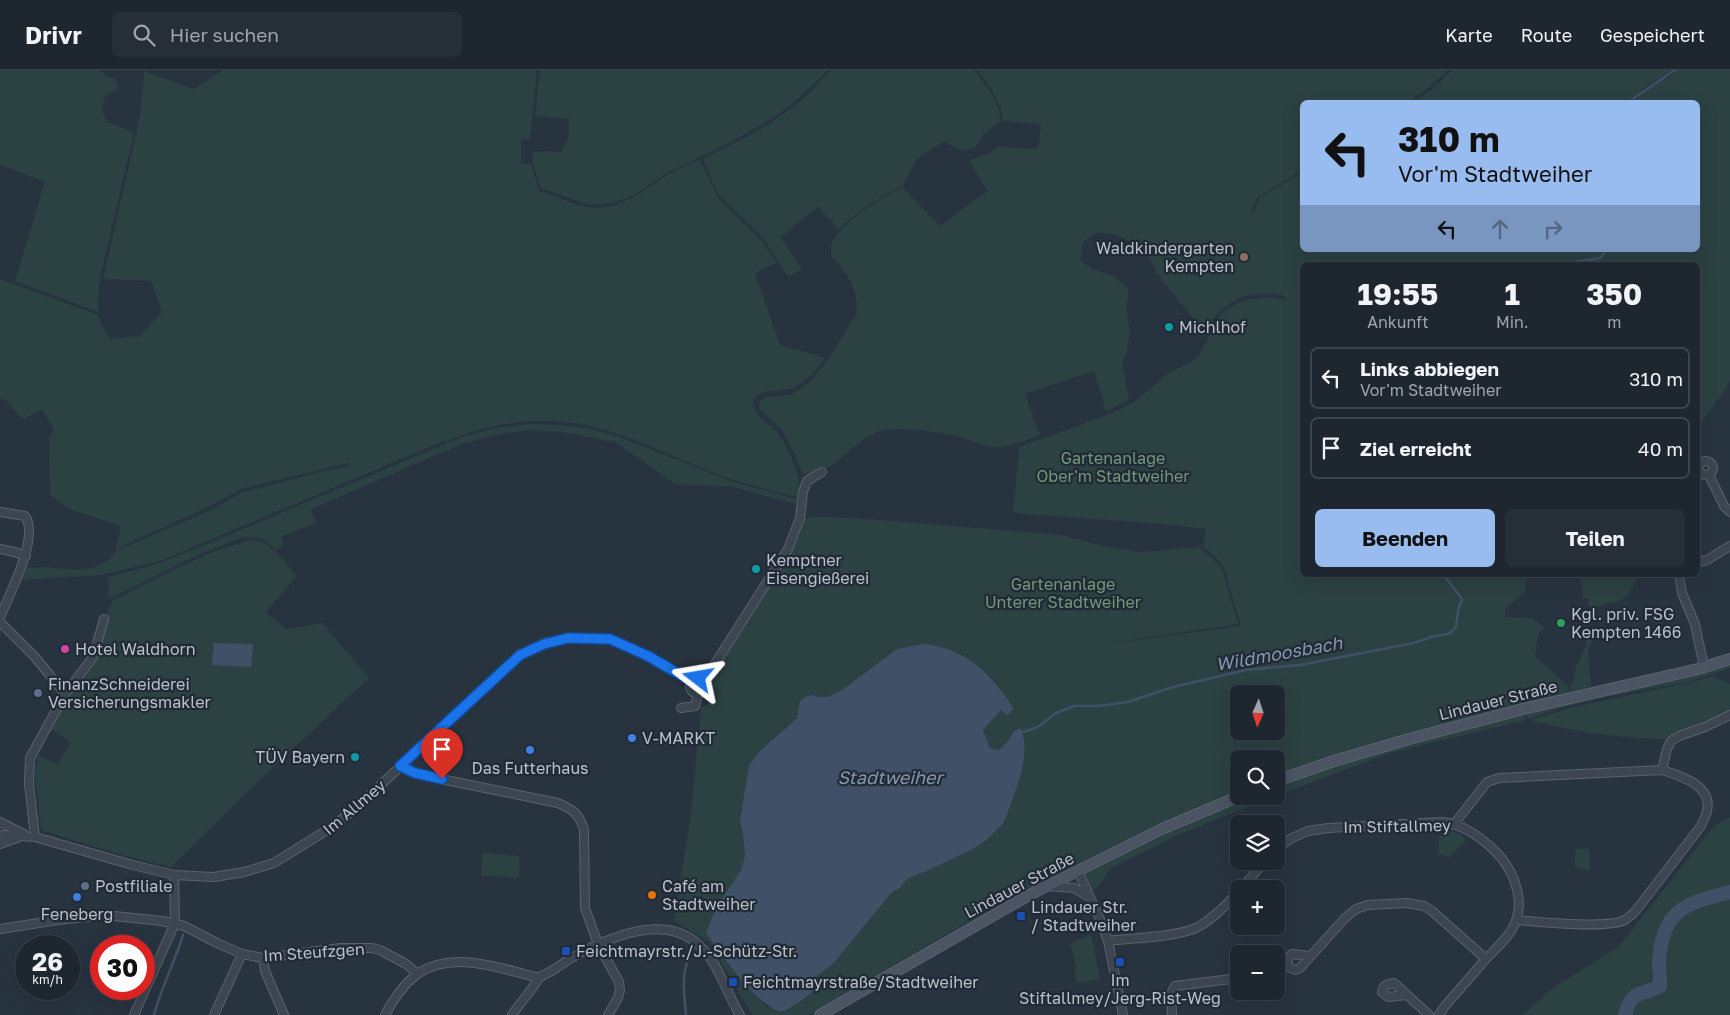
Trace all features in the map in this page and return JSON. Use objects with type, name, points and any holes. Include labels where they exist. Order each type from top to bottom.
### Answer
[{"type":"main road","name":"Lindauer Straße","points":[[1285,778],[1409,739],[1730,659]]},
{"type":"main road","name":"Lindauer Straße","points":[[820,1015],[1031,894],[1162,829],[1230,800]]},
{"type":"street","points":[[704,681],[788,549],[800,518],[803,492],[807,481],[822,472]]},
{"type":"street","points":[[1708,475],[1724,506],[1730,512]]},
{"type":"street","points":[[0,512],[25,516],[28,520],[29,544],[26,556],[0,617]]},
{"type":"street","points":[[1700,562],[1707,560],[1730,546]]},
{"type":"street","points":[[0,549],[26,556]]},
{"type":"street","points":[[1679,577],[1682,593],[1695,624],[1704,667]]},
{"type":"street","points":[[0,844],[14,838],[31,836],[30,758],[65,694],[93,657],[104,619]]},
{"type":"street","points":[[0,622],[35,657],[65,694]]},
{"type":"street","name":"Im Allmey","points":[[0,822],[31,836],[174,875],[214,877],[244,872],[274,863],[332,827],[357,807],[520,655],[544,644],[568,638],[610,639],[648,656],[691,681]]},
{"type":"street","points":[[698,678],[704,681],[706,688],[703,693],[698,694],[691,691],[689,686],[691,681],[698,678]]},
{"type":"street","points":[[682,708],[695,706],[698,694]]},
{"type":"street","points":[[1662,770],[1671,741],[1730,715]]},
{"type":"street","points":[[400,766],[411,772],[431,778],[558,803],[572,809],[581,818],[584,830],[585,908],[598,944],[619,982],[618,998],[608,1015]]},
{"type":"street","points":[[1455,823],[1488,782],[1500,778],[1662,770],[1695,783],[1706,797],[1707,811],[1701,826],[1634,913],[1624,920],[1613,923],[1552,923],[1516,920]]},
{"type":"street","name":"Im Stiftallmey","points":[[1285,843],[1308,831],[1328,828],[1428,822],[1455,823],[1487,843],[1504,861],[1515,881],[1518,897],[1516,920],[1511,931],[1439,1015]]},
{"type":"street","name":"Im Allmey","points":[[0,835],[31,836]]},
{"type":"street","points":[[1249,880],[1257,870]]},
{"type":"street","points":[[1078,871],[1108,941],[1123,1015]]},
{"type":"street","points":[[134,1015],[175,923],[174,875]]},
{"type":"street","points":[[1047,886],[1074,888],[1090,898]]},
{"type":"street","points":[[1108,941],[1177,934],[1196,928],[1217,914],[1230,900]]},
{"type":"street","points":[[1309,956],[1356,909],[1368,905],[1407,903],[1424,906],[1432,911],[1486,960]]},
{"type":"street","name":"Im Steufzgen","points":[[0,929],[105,915],[175,923],[242,954],[263,958],[337,948],[372,948],[380,950],[406,964],[418,974]]},
{"type":"street","points":[[512,1015],[539,978],[598,944],[616,937],[651,929],[673,931],[695,942],[712,960],[740,1015]]},
{"type":"street","points":[[214,1015],[242,954]]},
{"type":"street","points":[[263,958],[266,971],[284,1015]]},
{"type":"street","points":[[384,1015],[396,996],[418,974],[445,964],[476,964],[539,978]]},
{"type":"street","points":[[1172,1015],[1171,994],[1175,986],[1230,979]]},
{"type":"street","points":[[1406,995],[1429,1015]]},
{"type":"green space","points":[[0,70],[101,70],[106,77],[115,79],[119,88],[105,96],[102,110],[108,122],[134,133],[99,283],[98,312],[15,281],[45,182],[0,165]]},
{"type":"green space","points":[[223,70],[537,70],[530,140],[521,139],[521,164],[531,164],[539,191],[583,206],[596,207],[618,204],[628,200],[668,175],[700,160],[719,199],[762,241],[777,263],[755,273],[780,345],[825,358],[813,374],[797,386],[786,390],[761,393],[753,400],[759,416],[776,431],[787,449],[797,475],[800,498],[734,480],[608,431],[571,423],[534,421],[478,430],[444,442],[441,436],[442,442],[160,561],[100,575],[17,580],[21,568],[93,568],[109,559],[116,551],[213,509],[243,492],[350,466],[349,463],[241,489],[211,506],[116,549],[121,526],[69,509],[50,495],[49,439],[54,429],[42,410],[22,419],[6,400],[0,399],[0,279],[98,315],[102,326],[111,340],[114,338],[140,336],[162,311],[151,281],[103,279],[140,116],[144,71],[194,89]]},
{"type":"green space","points":[[540,70],[828,70],[798,99],[776,116],[724,146],[667,173],[632,196],[613,203],[597,205],[583,203],[541,188],[533,164],[533,151],[561,152],[568,139],[569,119],[535,116]]},
{"type":"green space","points":[[832,70],[974,70],[995,100],[1001,121],[984,134],[976,147],[962,151],[944,141],[917,159],[902,187],[869,206],[839,230],[818,207],[781,237],[802,270],[788,277],[764,239],[721,197],[715,188],[703,159],[765,126],[788,111]]},
{"type":"green space","points":[[977,70],[1448,70],[1411,100],[1300,100],[1300,170],[1291,178],[1259,196],[1254,203],[1252,212],[1260,197],[1300,173],[1300,252],[1700,252],[1700,100],[1633,100],[1675,73],[1676,70],[1730,70],[1730,381],[1700,424],[1700,262],[1300,262],[1300,577],[1527,577],[1525,592],[1505,609],[1505,617],[1532,618],[1545,628],[1538,634],[1535,656],[1567,685],[1569,692],[1523,701],[1524,705],[1285,774],[1285,750],[1230,750],[1230,796],[1159,824],[1051,876],[995,906],[808,1015],[752,1015],[709,942],[674,921],[691,814],[701,707],[707,705],[709,690],[714,676],[802,520],[815,517],[854,518],[1063,535],[1099,545],[1139,552],[1200,547],[1222,568],[1238,624],[1077,648],[1241,626],[1223,565],[1203,546],[1206,529],[1013,513],[1019,447],[1089,422],[1130,404],[1169,373],[1196,358],[1201,352],[1217,319],[1229,308],[1250,299],[1288,299],[1283,296],[1256,294],[1240,298],[1228,305],[1209,323],[1196,322],[1162,280],[1149,258],[1135,244],[1116,235],[1097,232],[1083,242],[1080,260],[1092,269],[1114,276],[1129,289],[1126,309],[1130,330],[1127,353],[1122,361],[1129,400],[1106,411],[1094,371],[1025,394],[1040,435],[1024,441],[1008,446],[992,447],[958,436],[936,432],[912,430],[882,431],[872,434],[863,440],[824,470],[803,474],[782,430],[760,409],[759,404],[764,397],[791,394],[801,389],[810,381],[828,360],[856,315],[856,298],[851,282],[831,256],[833,241],[845,226],[885,196],[903,188],[940,226],[987,191],[969,160],[989,154],[997,147],[1038,149],[1041,124],[1003,121],[997,100]],"holes":[[[897,649],[959,654],[977,665],[994,680],[1014,709],[1001,709],[983,730],[990,748],[999,750],[1009,740],[1014,731],[1023,732],[1023,769],[1002,825],[973,849],[907,879],[900,888],[891,892],[833,964],[817,976],[813,992],[784,1011],[766,1006],[728,964],[706,932],[717,906],[741,870],[745,856],[740,821],[762,749],[797,718],[811,695],[828,697],[842,690]]]},
{"type":"green space","points":[[1452,70],[1673,70],[1629,100],[1416,100],[1431,90]]},
{"type":"green space","points":[[531,424],[587,428],[617,436],[733,482],[800,500],[799,505],[733,487],[675,484],[615,442],[560,432],[528,430],[495,435],[462,444],[311,509],[316,523],[281,537],[283,544],[277,550],[261,538],[243,537],[198,555],[112,597],[109,601],[108,577],[160,563],[464,436],[496,428]]},
{"type":"green space","points":[[245,541],[257,541],[266,545],[276,552],[297,576],[266,612],[286,629],[322,623],[369,678],[266,774],[171,867],[118,854],[41,830],[35,774],[38,755],[57,764],[71,743],[50,728],[67,696],[84,672],[106,620],[109,606],[114,600],[164,574],[210,553]]},
{"type":"green space","points":[[1580,577],[1639,577],[1628,595],[1620,601],[1604,604],[1590,611],[1588,598],[1583,598]]},
{"type":"green space","points":[[1590,634],[1593,639],[1588,651],[1591,687],[1571,691],[1570,685],[1573,682],[1576,667],[1586,645],[1585,641]]},
{"type":"green space","points":[[1730,663],[1730,668],[1702,678],[1700,672]]},
{"type":"green space","points":[[1699,673],[1700,678],[1688,682],[1587,701],[1528,719],[1525,711]]},
{"type":"green space","points":[[1713,676],[1730,684],[1730,713],[1669,739],[1590,733],[1530,720],[1574,707]]},
{"type":"green space","points":[[1523,712],[1526,720],[1390,753],[1285,793],[1285,783],[1336,764]]},
{"type":"green space","points":[[1233,805],[1252,805],[1180,834],[1111,868],[1101,883],[1091,891],[1083,874]]},
{"type":"green space","points":[[1730,817],[1730,1015],[1522,1015],[1550,990],[1619,946],[1715,825]]},
{"type":"green space","points":[[1447,829],[1460,834],[1466,840],[1449,857],[1439,854],[1439,835],[1446,835]]},
{"type":"green space","points":[[1575,849],[1590,849],[1590,870],[1575,868]]},
{"type":"green space","points":[[482,853],[520,856],[519,878],[481,875]]},
{"type":"green space","points":[[1091,934],[1100,979],[1076,983],[1075,962],[1070,944]]},
{"type":"water","points":[[214,643],[253,644],[251,667],[212,665]]},
{"type":"water","name":"Stadtweiher","points":[[924,644],[953,651],[977,665],[997,685],[1014,709],[1007,715],[1001,710],[983,730],[990,748],[999,750],[1009,740],[1014,731],[1021,728],[1024,739],[1025,751],[1021,774],[1006,818],[1002,825],[985,841],[973,849],[907,879],[900,888],[891,893],[833,964],[817,976],[813,992],[786,1010],[775,1009],[764,1003],[741,979],[706,932],[717,906],[741,870],[745,856],[740,821],[749,765],[762,749],[797,718],[800,701],[805,697],[812,695],[828,697],[842,690],[897,649]]},
{"type":"waterway","name":"Wildmoosbach","points":[[1631,100],[1675,70]]},
{"type":"waterway","name":"Wildmoosbach","points":[[1574,262],[1600,258],[1605,252]]},
{"type":"waterway","name":"Wildmoosbach","points":[[1023,732],[1038,727],[1056,713],[1074,706],[1098,706],[1128,702],[1173,687],[1246,670],[1300,665],[1414,643],[1434,636],[1449,634],[1456,627],[1462,599],[1446,577]]},
{"type":"waterway","points":[[1625,1015],[1634,997],[1660,986],[1659,963],[1661,945],[1671,920],[1678,912],[1688,906],[1730,892]]},
{"type":"waterway","points":[[154,1015],[183,935]]},
{"type":"waterway","points":[[686,1015],[684,974],[692,950]]},
{"type":"place","name":"Waldkindergarten Kempten","points":[[1244,257]]},
{"type":"place","name":"Michlhof","points":[[1169,327]]},
{"type":"place","name":"Kemptner Eisengießerei","points":[[756,569]]},
{"type":"place","name":"Kgl. priv. FSG Kempten 1466","points":[[1561,623]]},
{"type":"place","name":"Hotel Waldhorn","points":[[65,649]]},
{"type":"place","name":"FinanzSchneiderei Versicherungsmakler","points":[[38,693]]},
{"type":"place","name":"V-MARKT","points":[[632,738]]},
{"type":"place","name":"Das Futterhaus","points":[[530,750]]},
{"type":"place","name":"TÜV Bayern","points":[[355,757]]},
{"type":"place","name":"Postfiliale","points":[[85,886]]},
{"type":"place","name":"Café am Stadtweiher","points":[[652,895]]},
{"type":"place","name":"Feneberg","points":[[77,897]]},
{"type":"place","name":"Lindauer Str. / Stadtweiher","points":[[1021,916]]},
{"type":"place","name":"Feichtmayrstr./J.-Schütz-Str.","points":[[566,951]]},
{"type":"place","name":"Im Stiftallmey/Jerg-Rist-Weg","points":[[1120,962]]},
{"type":"place","name":"Feichtmayrstraße/Stadtweiher","points":[[733,982]]},
{"type":"route","points":[[442,779],[411,772],[400,766],[520,655],[544,644],[568,638],[610,639],[648,656],[691,681],[698,678]]},
{"type":"park label","name":"Gartenanlage Ober'm Stadtweiher","points":[[1113,467]]},
{"type":"park label","name":"Gartenanlage Unterer Stadtweiher","points":[[1063,593]]}]
